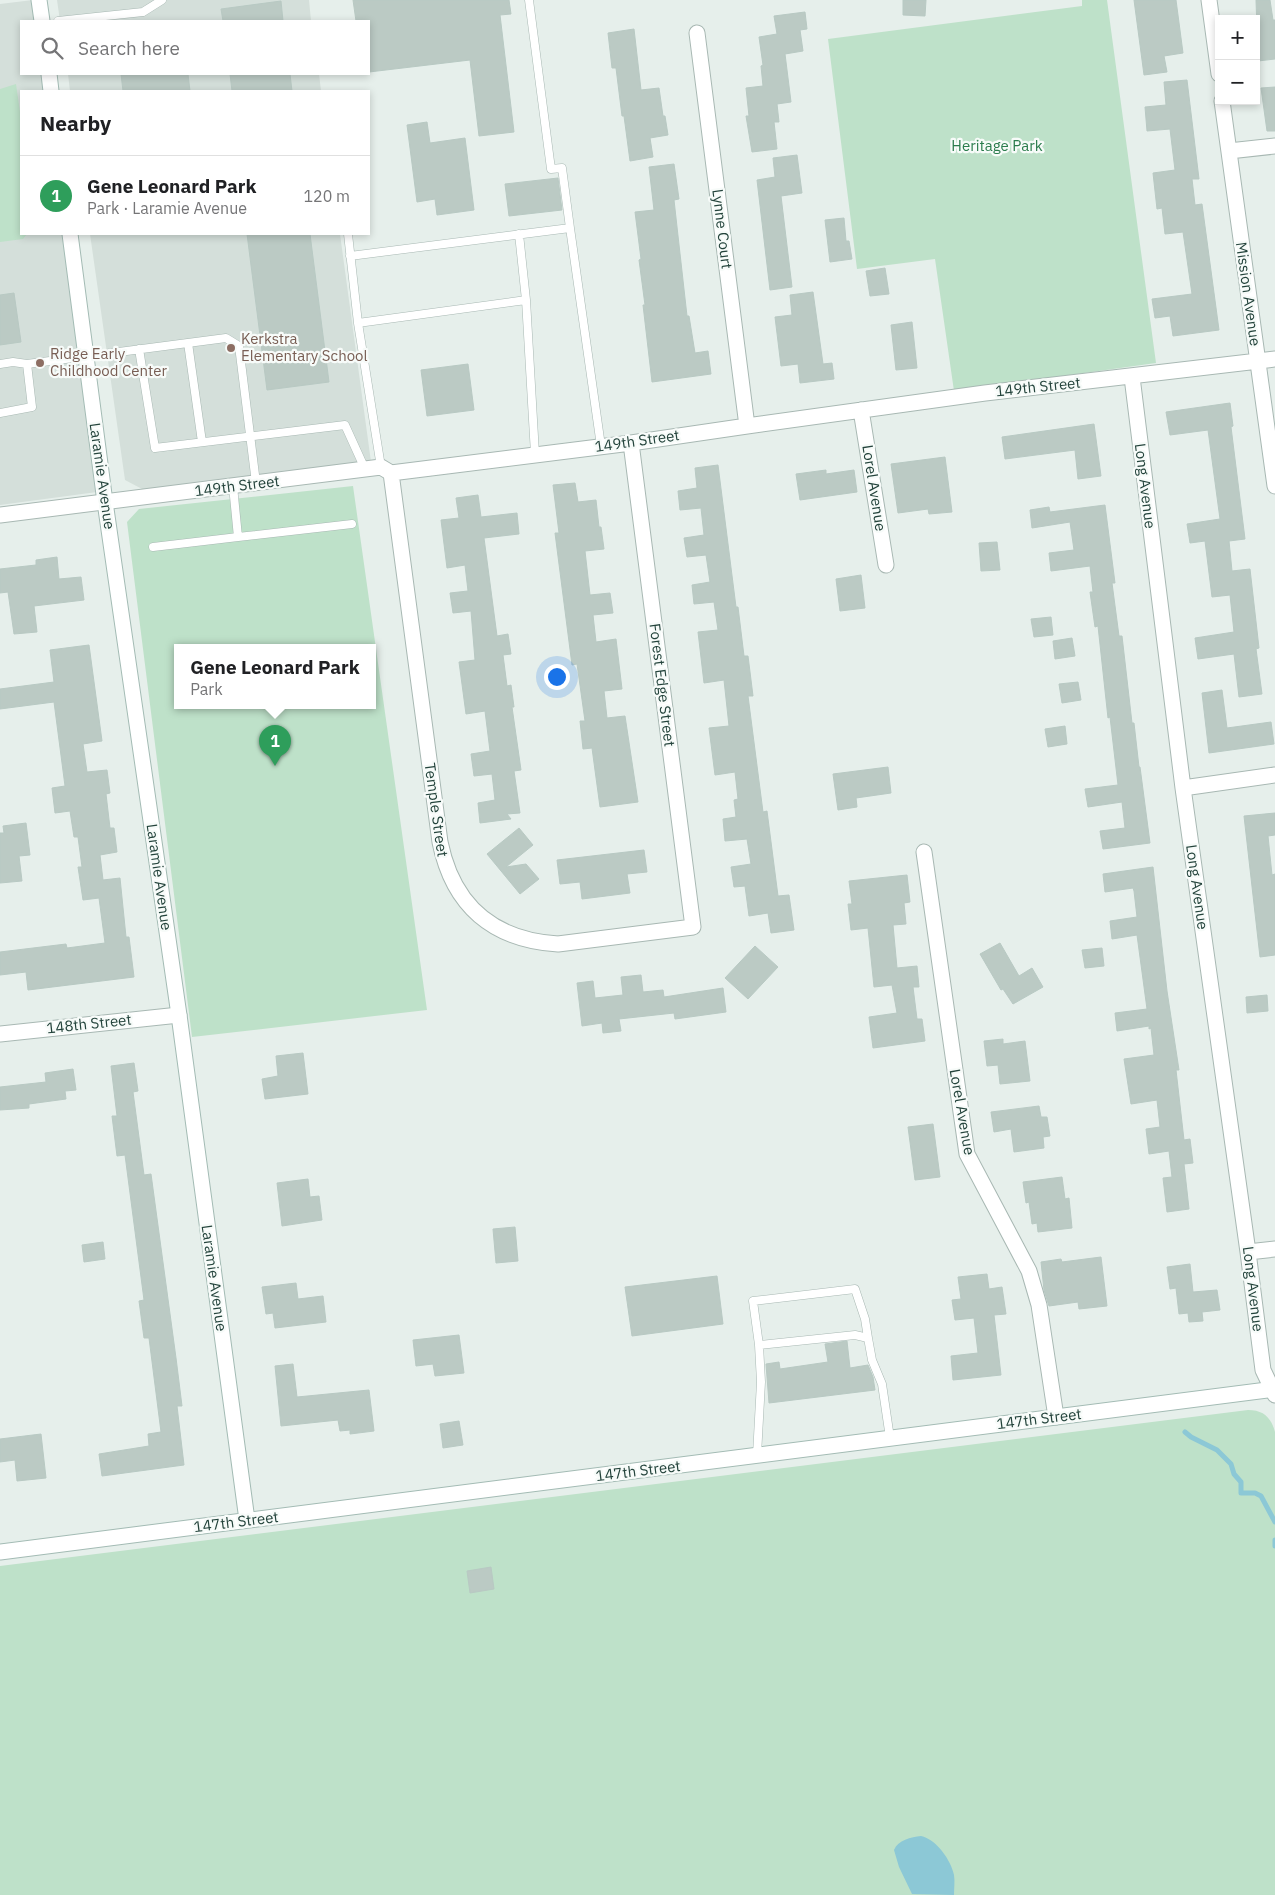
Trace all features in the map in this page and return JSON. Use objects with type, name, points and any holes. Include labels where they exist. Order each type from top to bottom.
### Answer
[{"type":"street","points":[[39,0],[42,20]]},
{"type":"street","points":[[1209,0],[1217,60]]},
{"type":"street","name":"Lynne Court","points":[[698,33],[747,426]]},
{"type":"street","points":[[49,75],[51,90]]},
{"type":"street","name":"Mission Avenue","points":[[1223,105],[1275,486]]},
{"type":"street","points":[[1229,151],[1275,146]]},
{"type":"street","name":"Laramie Avenue","points":[[70,235],[105,502],[179,1015],[247,1520]]},
{"type":"street","name":"149th Street","points":[[0,515],[365,469],[386,470],[631,443],[985,393],[1275,359]]},
{"type":"street","name":"Long Avenue","points":[[1132,377],[1183,788],[1263,1370],[1274,1391]]},
{"type":"street","name":"Lorel Avenue","points":[[861,410],[886,565]]},
{"type":"street","name":"Forest Edge Street","points":[[631,443],[693,927]]},
{"type":"street","name":"Temple Street","points":[[386,470],[440,842],[444,863],[450,879],[477,914],[519,938],[541,943],[558,944],[693,927]]},
{"type":"street","points":[[1183,788],[1275,775]]},
{"type":"street","name":"Lorel Avenue","points":[[924,852],[966,1154],[1029,1271],[1039,1305],[1056,1417]]},
{"type":"street","name":"148th Street","points":[[0,1034],[179,1015]]},
{"type":"street","points":[[1248,1252],[1275,1249]]},
{"type":"street","name":"147th Street","points":[[0,1552],[1056,1417],[1274,1391]]},
{"type":"lane","points":[[67,20],[143,12],[162,0]]},
{"type":"lane","points":[[529,0],[551,169],[562,168],[601,446]]},
{"type":"lane","points":[[350,256],[570,228]]},
{"type":"lane","points":[[519,234],[526,300],[534,454]]},
{"type":"lane","points":[[348,235],[358,323],[386,470]]},
{"type":"lane","points":[[358,323],[526,300]]},
{"type":"lane","points":[[0,364],[13,362],[27,364],[226,338],[239,346],[256,483]]},
{"type":"lane","points":[[188,343],[202,442]]},
{"type":"lane","points":[[139,349],[155,448],[344,425],[365,469]]},
{"type":"lane","points":[[0,412],[32,407],[27,364]]},
{"type":"lane","points":[[232,486],[238,537]]},
{"type":"lane","points":[[153,547],[352,524]]},
{"type":"lane","points":[[757,1455],[761,1382],[759,1345],[753,1301],[855,1289],[865,1319],[872,1360],[882,1384],[890,1438]]},
{"type":"lane","points":[[759,1345],[856,1335],[868,1338]]},
{"type":"shaded area","name":"Ridge Early Childhood Center","points":[[33,0],[35,20],[20,20],[20,75],[42,75],[45,90],[20,90],[20,235],[63,235],[97,492],[0,505],[0,4]]},
{"type":"shaded area","points":[[57,0],[309,0],[311,20],[60,20]]},
{"type":"shaded area","points":[[68,75],[319,75],[321,90],[70,90]]},
{"type":"shaded area","name":"Kerkstra Elementary School","points":[[90,235],[340,235],[371,462],[144,490],[125,480]]},
{"type":"green space","name":"Heritage Park","points":[[1082,0],[1107,0],[1156,363],[954,391],[935,259],[857,269],[828,39],[1082,6]]},
{"type":"green space","points":[[16,84],[20,112],[20,235],[26,235],[23,239],[0,242],[0,89]]},
{"type":"green space","points":[[353,486],[375,644],[174,644],[174,709],[376,709],[376,649],[427,1010],[192,1037],[127,522],[139,509]]},
{"type":"green space","points":[[1248,1410],[1258,1411],[1266,1415],[1275,1432],[1275,1895],[0,1895],[0,1566]]},
{"type":"water","points":[[921,1836],[932,1841],[950,1863],[954,1875],[954,1895],[912,1894],[899,1867],[894,1850],[902,1841]]},
{"type":"building","points":[[353,0],[509,0],[511,14],[500,15],[514,132],[479,136],[470,60],[370,72],[370,20],[356,20]]},
{"type":"building","points":[[903,0],[926,0],[925,16],[903,15]]},
{"type":"building","points":[[1134,0],[1176,0],[1183,53],[1164,56],[1167,72],[1144,75]]},
{"type":"building","points":[[1256,0],[1270,0],[1273,20],[1275,20],[1275,59],[1260,61],[1260,15],[1256,15]]},
{"type":"building","points":[[281,1],[283,20],[223,20],[221,9]]},
{"type":"building","points":[[805,12],[807,29],[800,30],[803,51],[785,54],[791,102],[777,104],[779,122],[774,122],[777,149],[752,152],[746,116],[749,116],[746,88],[763,86],[761,66],[763,65],[759,37],[777,34],[774,16]]},
{"type":"building","points":[[634,29],[641,90],[659,88],[668,135],[650,138],[653,157],[630,161],[616,68],[612,68],[608,33]]},
{"type":"building","points":[[121,75],[188,75],[190,90],[123,90]]},
{"type":"building","points":[[230,75],[290,75],[292,90],[232,90]]},
{"type":"building","points":[[1187,80],[1199,179],[1192,179],[1195,205],[1202,204],[1219,330],[1173,336],[1170,316],[1155,318],[1152,299],[1192,294],[1183,232],[1165,234],[1162,208],[1157,209],[1153,173],[1175,170],[1170,129],[1147,131],[1145,107],[1166,105],[1164,82]]},
{"type":"building","points":[[1275,87],[1275,131],[1267,131],[1261,88]]},
{"type":"building","points":[[427,122],[430,143],[465,138],[474,210],[437,215],[435,199],[417,202],[407,125]]},
{"type":"building","points":[[797,155],[802,193],[781,196],[792,287],[770,290],[757,180],[775,177],[773,158]]},
{"type":"building","points":[[674,164],[679,199],[674,200],[687,316],[689,316],[695,353],[708,351],[711,374],[652,382],[635,212],[654,210],[649,167]]},
{"type":"building","points":[[558,178],[562,210],[509,216],[505,184]]},
{"type":"building","points":[[844,218],[846,241],[849,241],[852,259],[830,262],[825,220]]},
{"type":"building","points":[[247,235],[310,235],[329,382],[267,390]]},
{"type":"building","points":[[885,268],[889,294],[870,296],[866,271]]},
{"type":"building","points":[[813,292],[823,364],[832,363],[834,379],[800,383],[798,364],[781,366],[775,317],[792,315],[790,295]]},
{"type":"building","points":[[14,293],[21,342],[0,345],[0,295]]},
{"type":"building","points":[[912,322],[917,368],[896,370],[891,325]]},
{"type":"building","points":[[468,364],[474,410],[427,416],[421,370]]},
{"type":"building","points":[[1230,403],[1233,426],[1231,427],[1245,539],[1229,541],[1232,571],[1250,569],[1259,648],[1256,649],[1262,694],[1239,697],[1234,654],[1198,659],[1195,638],[1234,632],[1230,595],[1212,597],[1205,541],[1190,543],[1187,524],[1220,519],[1208,430],[1170,435],[1166,412]]},
{"type":"building","points":[[1094,424],[1101,476],[1078,479],[1075,450],[1005,459],[1002,437]]},
{"type":"building","points":[[945,457],[952,512],[929,514],[928,509],[898,513],[891,464]]},
{"type":"building","points":[[718,465],[736,607],[738,607],[744,656],[748,656],[753,696],[748,696],[763,812],[767,811],[778,896],[789,895],[794,930],[771,933],[768,913],[749,916],[745,886],[734,887],[731,867],[751,864],[747,839],[725,841],[723,819],[736,817],[734,800],[738,799],[735,772],[715,775],[709,728],[729,726],[724,680],[704,683],[698,632],[718,630],[714,602],[694,604],[692,585],[710,582],[706,555],[687,557],[684,538],[704,535],[701,508],[680,510],[678,491],[697,488],[695,468]]},
{"type":"building","points":[[826,470],[826,474],[854,470],[857,492],[800,500],[796,474]]},
{"type":"building","points":[[575,483],[578,502],[596,500],[604,549],[585,551],[590,595],[610,593],[613,613],[593,615],[596,642],[616,639],[622,689],[604,691],[607,718],[625,716],[638,802],[600,807],[592,748],[583,749],[580,721],[585,721],[577,664],[572,665],[555,533],[559,533],[553,485]]},
{"type":"building","points":[[478,495],[481,517],[517,513],[519,534],[484,538],[497,636],[508,634],[511,654],[503,655],[507,686],[511,685],[514,707],[512,707],[521,770],[514,771],[520,813],[507,814],[511,819],[480,823],[478,803],[495,800],[492,774],[474,776],[471,754],[490,751],[485,711],[466,714],[459,662],[475,660],[471,611],[453,613],[450,593],[468,591],[465,565],[447,568],[441,520],[459,518],[456,498]]},
{"type":"building","points":[[1105,505],[1115,583],[1112,583],[1119,636],[1122,636],[1132,723],[1134,723],[1150,843],[1103,849],[1100,831],[1125,828],[1122,802],[1088,807],[1085,789],[1118,785],[1110,717],[1108,718],[1098,626],[1095,627],[1090,592],[1093,592],[1090,566],[1051,571],[1049,553],[1074,550],[1070,522],[1032,528],[1030,510],[1049,507],[1050,512]]},
{"type":"building","points":[[997,542],[1000,570],[981,571],[979,543]]},
{"type":"building","points":[[57,557],[59,579],[81,577],[84,600],[34,606],[37,632],[14,634],[8,592],[0,593],[0,569],[36,565],[36,560]]},
{"type":"building","points":[[861,575],[865,608],[840,611],[836,579]]},
{"type":"building","points":[[1051,617],[1053,635],[1034,637],[1031,619]]},
{"type":"building","points":[[1072,638],[1075,656],[1055,659],[1053,641]]},
{"type":"building","points":[[89,645],[102,741],[83,744],[87,772],[107,770],[110,793],[106,794],[110,828],[114,828],[117,852],[100,855],[103,880],[120,878],[126,937],[129,937],[134,977],[28,990],[26,972],[0,975],[0,952],[66,944],[67,948],[105,943],[99,898],[83,900],[78,867],[82,867],[78,837],[74,837],[70,811],[55,813],[52,788],[65,786],[54,702],[0,709],[0,689],[54,682],[50,650]]},
{"type":"building","points":[[1078,682],[1081,700],[1062,703],[1059,684]]},
{"type":"building","points":[[1222,690],[1227,728],[1271,722],[1274,744],[1209,753],[1202,693]]},
{"type":"building","points":[[1065,726],[1067,744],[1048,747],[1045,729]]},
{"type":"building","points":[[888,767],[891,793],[856,798],[857,807],[838,810],[833,774]]},
{"type":"building","points":[[1275,813],[1275,835],[1268,836],[1272,875],[1275,874],[1275,955],[1260,957],[1244,816]]},
{"type":"building","points":[[26,823],[30,855],[19,856],[22,881],[0,883],[0,833],[4,833],[3,826]]},
{"type":"building","points":[[519,828],[533,845],[506,867],[526,864],[539,879],[520,894],[487,854]]},
{"type":"building","points":[[644,850],[647,872],[627,874],[630,893],[582,899],[580,882],[560,884],[557,860]]},
{"type":"building","points":[[1153,867],[1167,991],[1179,1070],[1176,1070],[1184,1140],[1190,1139],[1193,1163],[1184,1164],[1189,1209],[1167,1212],[1163,1178],[1172,1177],[1169,1151],[1149,1154],[1146,1129],[1160,1127],[1157,1100],[1131,1104],[1124,1059],[1154,1055],[1151,1028],[1149,1029],[1149,1026],[1117,1031],[1115,1013],[1147,1009],[1137,935],[1112,939],[1110,921],[1137,917],[1134,891],[1133,888],[1105,892],[1103,874]]},
{"type":"building","points":[[907,875],[910,902],[904,903],[906,924],[893,925],[897,968],[917,966],[919,987],[913,987],[917,1019],[922,1019],[925,1041],[873,1048],[869,1017],[897,1013],[892,985],[874,987],[868,928],[851,930],[848,904],[852,904],[849,881]]},
{"type":"building","points":[[1000,943],[1019,976],[1032,968],[1043,987],[1013,1004],[1003,989],[1001,990],[980,954]]},
{"type":"building","points":[[755,946],[778,967],[748,999],[725,978]]},
{"type":"building","points":[[1102,948],[1104,966],[1085,968],[1082,950]]},
{"type":"building","points":[[641,975],[643,992],[663,990],[664,997],[723,988],[726,1012],[675,1019],[674,1013],[619,1019],[621,1031],[603,1033],[602,1023],[582,1026],[577,983],[593,981],[595,998],[623,995],[621,977]]},
{"type":"building","points":[[1267,995],[1268,1011],[1247,1013],[1246,997]]},
{"type":"building","points":[[1003,1039],[1003,1044],[1025,1041],[1030,1081],[1000,1084],[998,1065],[987,1066],[984,1041]]},
{"type":"building","points":[[303,1053],[308,1094],[265,1099],[262,1079],[278,1076],[276,1056]]},
{"type":"building","points":[[134,1063],[138,1091],[133,1092],[144,1175],[151,1174],[182,1406],[177,1406],[184,1465],[102,1476],[99,1454],[149,1446],[148,1434],[161,1432],[149,1338],[144,1338],[139,1301],[144,1300],[125,1155],[117,1156],[112,1116],[117,1116],[111,1066]]},
{"type":"building","points":[[73,1069],[76,1090],[65,1091],[66,1099],[29,1104],[29,1108],[0,1110],[0,1087],[46,1082],[45,1073]]},
{"type":"building","points":[[1039,1106],[1041,1117],[1047,1117],[1050,1136],[1043,1137],[1044,1148],[1014,1152],[1011,1129],[994,1132],[991,1112]]},
{"type":"building","points":[[933,1124],[940,1177],[915,1180],[908,1127]]},
{"type":"building","points":[[1062,1177],[1065,1199],[1069,1198],[1072,1228],[1038,1232],[1037,1223],[1032,1224],[1029,1202],[1026,1203],[1023,1182]]},
{"type":"building","points":[[308,1179],[310,1197],[319,1196],[322,1220],[282,1226],[277,1183]]},
{"type":"building","points":[[515,1227],[518,1261],[496,1263],[493,1229]]},
{"type":"building","points":[[103,1242],[105,1259],[84,1262],[82,1245]]},
{"type":"building","points":[[1101,1257],[1107,1306],[1079,1309],[1078,1302],[1049,1306],[1044,1290],[1041,1262],[1061,1259],[1062,1262]]},
{"type":"building","points":[[1190,1264],[1193,1292],[1217,1290],[1220,1310],[1202,1312],[1203,1321],[1189,1322],[1188,1313],[1179,1314],[1176,1288],[1170,1289],[1167,1267]]},
{"type":"building","points":[[987,1274],[989,1289],[1002,1287],[1006,1314],[994,1315],[1001,1375],[953,1380],[951,1356],[978,1353],[974,1318],[955,1320],[952,1300],[961,1299],[958,1277]]},
{"type":"building","points":[[717,1276],[723,1324],[632,1336],[625,1287]]},
{"type":"building","points":[[296,1283],[298,1299],[323,1296],[326,1322],[275,1328],[273,1313],[266,1314],[262,1287]]},
{"type":"building","points":[[459,1335],[464,1373],[435,1376],[433,1364],[416,1366],[413,1340]]},
{"type":"building","points":[[847,1341],[850,1368],[868,1365],[873,1377],[875,1390],[769,1403],[766,1364],[779,1362],[780,1369],[828,1362],[825,1344]]},
{"type":"building","points":[[293,1364],[297,1397],[369,1390],[374,1431],[350,1434],[350,1430],[340,1431],[338,1420],[281,1426],[275,1366]]},
{"type":"building","points":[[459,1421],[463,1445],[443,1448],[440,1424]]},
{"type":"building","points":[[41,1434],[46,1478],[17,1481],[15,1460],[0,1462],[0,1439]]},
{"type":"building","points":[[491,1567],[494,1589],[470,1593],[467,1571]]},
{"type":"waterway","points":[[1185,1432],[1217,1450],[1231,1464],[1234,1474],[1241,1482],[1241,1493],[1255,1493],[1261,1496],[1275,1522]]},
{"type":"waterway","points":[[1275,1540],[1275,1546]]},
{"type":"place","name":"Kerkstra Elementary School","points":[[231,348]]},
{"type":"place","name":"Ridge Early Childhood Center","points":[[40,363]]},
{"type":"place","name":"Gene Leonard Park","points":[[275,766]]}]
